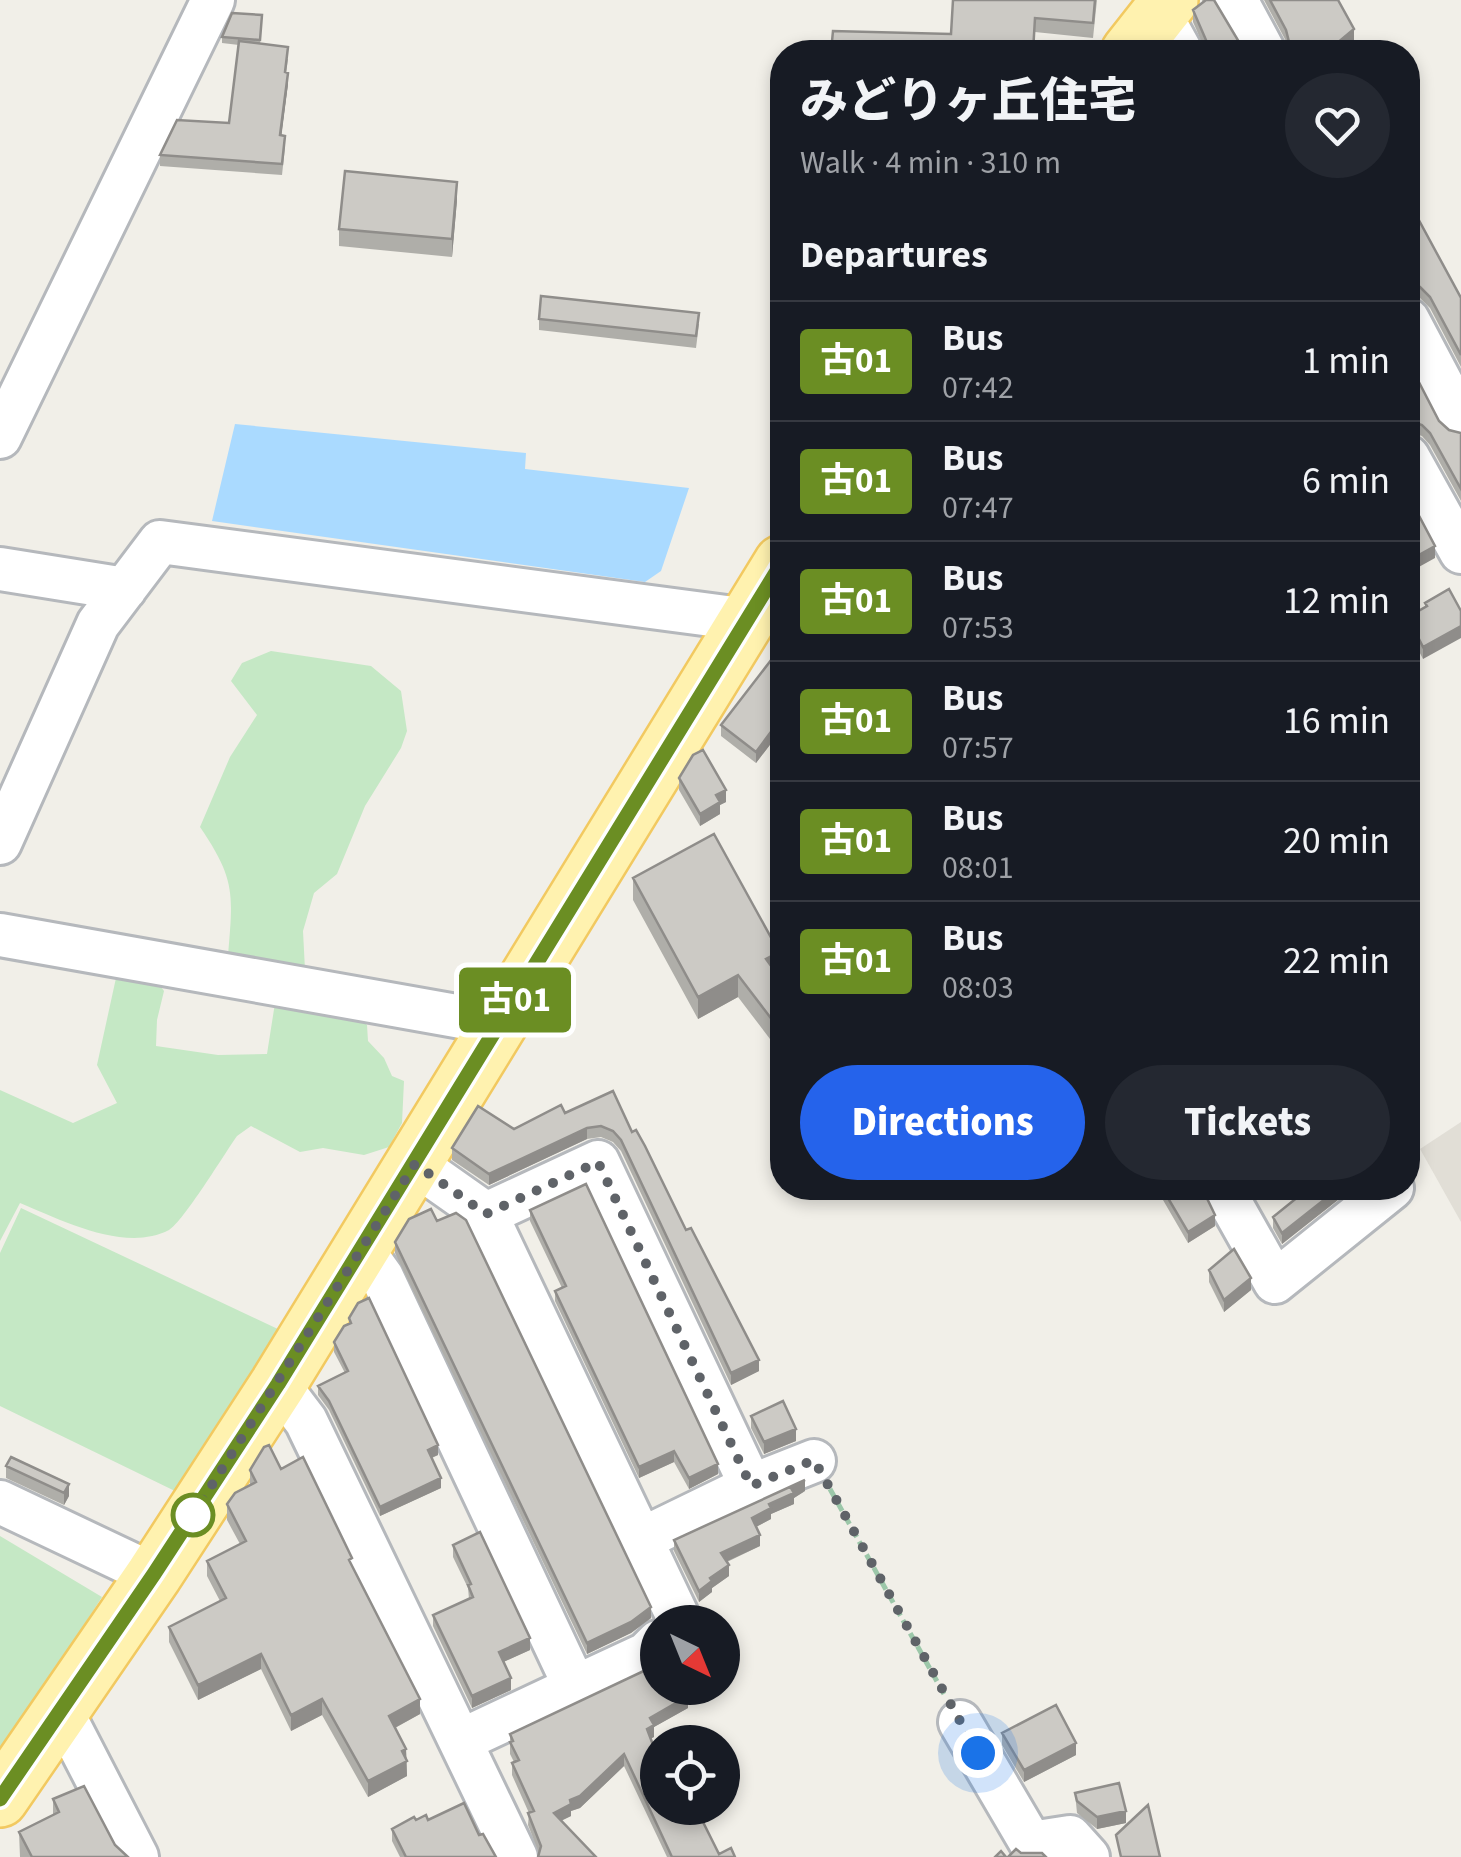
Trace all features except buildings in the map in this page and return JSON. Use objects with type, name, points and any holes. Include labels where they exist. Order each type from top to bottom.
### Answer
[{"type":"main road","points":[[0,1799],[278,1384],[770,586]]},
{"type":"street","points":[[0,437],[212,0]]},
{"type":"street","points":[[1236,0],[1258,40]]},
{"type":"street","points":[[1420,343],[1461,420]]},
{"type":"street","points":[[1420,479],[1461,552]]},
{"type":"street","points":[[0,843],[98,624],[160,542],[748,620]]},
{"type":"street","points":[[0,569],[124,589]]},
{"type":"street","points":[[0,934],[501,1024]]},
{"type":"street","points":[[486,1214],[598,1162],[751,1486]]},
{"type":"street","points":[[415,1164],[486,1214],[673,1605]]},
{"type":"street","points":[[1229,1200],[1275,1282],[1373,1200]]},
{"type":"street","points":[[362,1250],[382,1277],[574,1687]]},
{"type":"street","points":[[278,1384],[306,1420],[516,1857]]},
{"type":"street","points":[[642,1539],[814,1460]]},
{"type":"street","points":[[0,1502],[154,1574]]},
{"type":"street","points":[[462,1740],[640,1657]]},
{"type":"street","points":[[61,1710],[136,1857]]},
{"type":"street","points":[[960,1722],[1031,1843],[1070,1837],[1088,1857]]},
{"type":"path","points":[[814,1460],[960,1722]]},
{"type":"shaded area","points":[[1461,1122],[1461,1222],[1420,1149]]},
{"type":"green space","points":[[271,651],[371,666],[401,691],[407,731],[401,748],[365,806],[337,874],[314,893],[303,931],[305,970],[367,1025],[368,1041],[384,1058],[392,1076],[404,1081],[402,1123],[389,1147],[364,1155],[323,1148],[300,1152],[251,1126],[237,1136],[194,1201],[169,1230],[152,1236],[113,1236],[20,1203],[0,1241],[0,1090],[73,1123],[117,1103],[97,1065],[116,978],[125,969],[158,983],[164,991],[156,1046],[218,1055],[267,1054],[275,1003],[228,956],[229,888],[220,861],[200,827],[230,757],[257,715],[231,681],[242,663]]},
{"type":"green space","points":[[21,1208],[280,1330],[177,1492],[0,1406],[0,1253]]},
{"type":"green space","points":[[0,1536],[102,1597],[0,1756]]},
{"type":"water","points":[[235,424],[526,453],[525,469],[689,488],[661,571],[645,582],[212,521]]},
{"type":"bus line","name":"古01","points":[[0,1799],[278,1384],[770,583]]},
{"type":"route","points":[[193,1515],[415,1164],[486,1214],[598,1162],[751,1486],[814,1460],[978,1753]]}]
